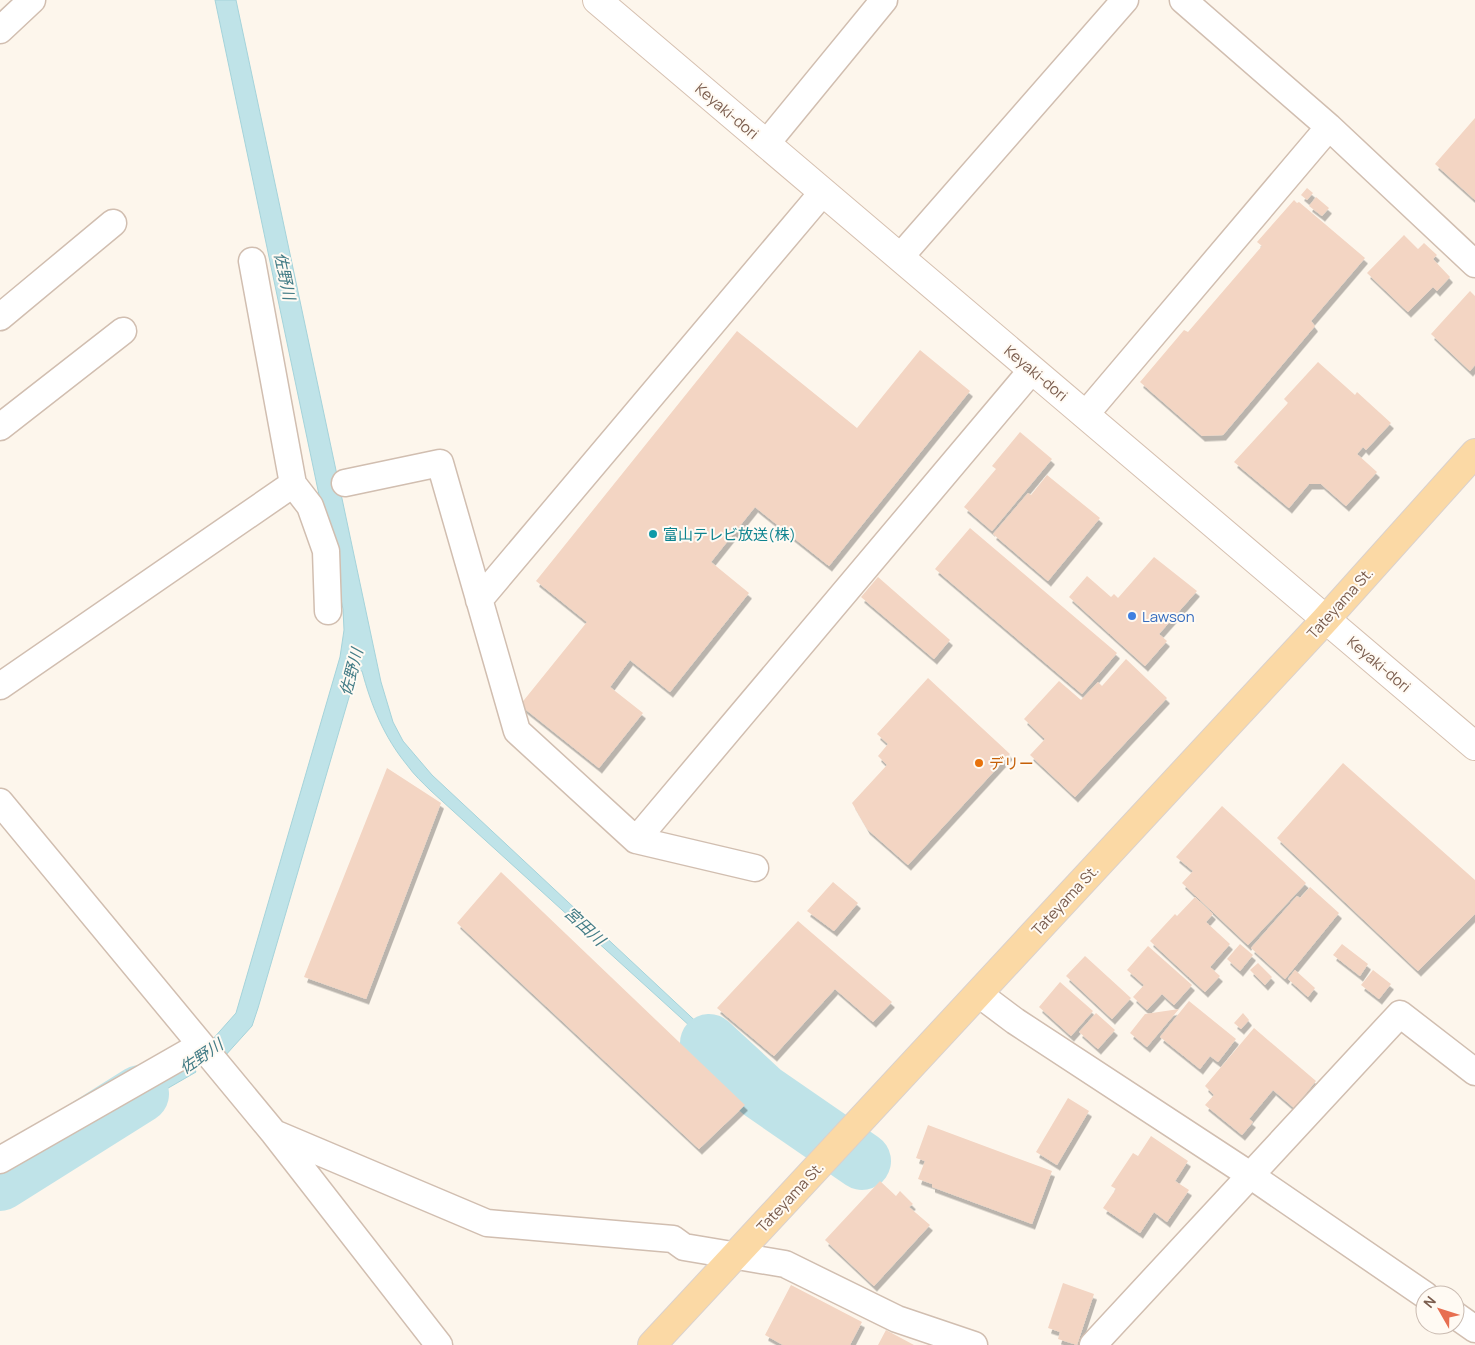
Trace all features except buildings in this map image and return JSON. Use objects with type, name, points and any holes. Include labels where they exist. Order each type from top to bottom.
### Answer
[{"type":"main road","name":"Tateyama St.","points":[[652,1345],[1326,619],[1475,452]]},
{"type":"street","points":[[0,30],[32,0]]},
{"type":"street","name":"Keyaki-dori","points":[[597,0],[1475,746]]},
{"type":"street","points":[[766,144],[884,0]]},
{"type":"street","points":[[900,257],[1124,0]]},
{"type":"street","points":[[1183,0],[1329,127],[1475,264]]},
{"type":"street","points":[[1086,415],[1329,127]]},
{"type":"street","points":[[480,600],[823,192]]},
{"type":"street","points":[[0,317],[113,223]]},
{"type":"street","points":[[252,261],[293,484],[310,506],[326,551],[328,611]]},
{"type":"street","points":[[0,427],[122,331]]},
{"type":"street","points":[[636,840],[1032,370]]},
{"type":"street","points":[[345,484],[440,463],[517,731],[636,840],[755,868]]},
{"type":"street","points":[[0,686],[293,484]]},
{"type":"street","points":[[0,802],[274,1133],[439,1345]]},
{"type":"street","points":[[979,994],[1023,1027],[1250,1175],[1415,1288]]},
{"type":"street","points":[[1093,1345],[1400,1014],[1475,1072]]},
{"type":"street","points":[[2,1154],[201,1045]]},
{"type":"street","points":[[274,1133],[487,1223],[673,1239],[684,1247],[785,1264],[897,1319],[974,1345]]},
{"type":"water","points":[[215,0],[236,0],[381,682],[393,722],[403,741],[432,775],[765,1086],[771,1083],[773,1094],[758,1097],[735,1067],[419,779],[399,754],[385,732],[374,708],[362,671],[357,670],[252,1026],[224,1057],[212,1040],[236,1013],[340,657],[344,630],[343,609]]},
{"type":"water","points":[[188,1056],[196,1072],[73,1143],[73,1120]]},
{"type":"water","points":[[44,1139],[59,1150],[0,1187],[0,1165]]},
{"type":"waterway","name":"宮田川","points":[[709,1043],[762,1092],[862,1161]]},
{"type":"waterway","name":"佐野川","points":[[0,1182],[140,1094]]},
{"type":"place","name":"富山テレビ放送(株)","points":[[653,534]]},
{"type":"place","name":"Lawson","points":[[1132,616]]},
{"type":"place","name":"デリー","points":[[979,763]]}]
